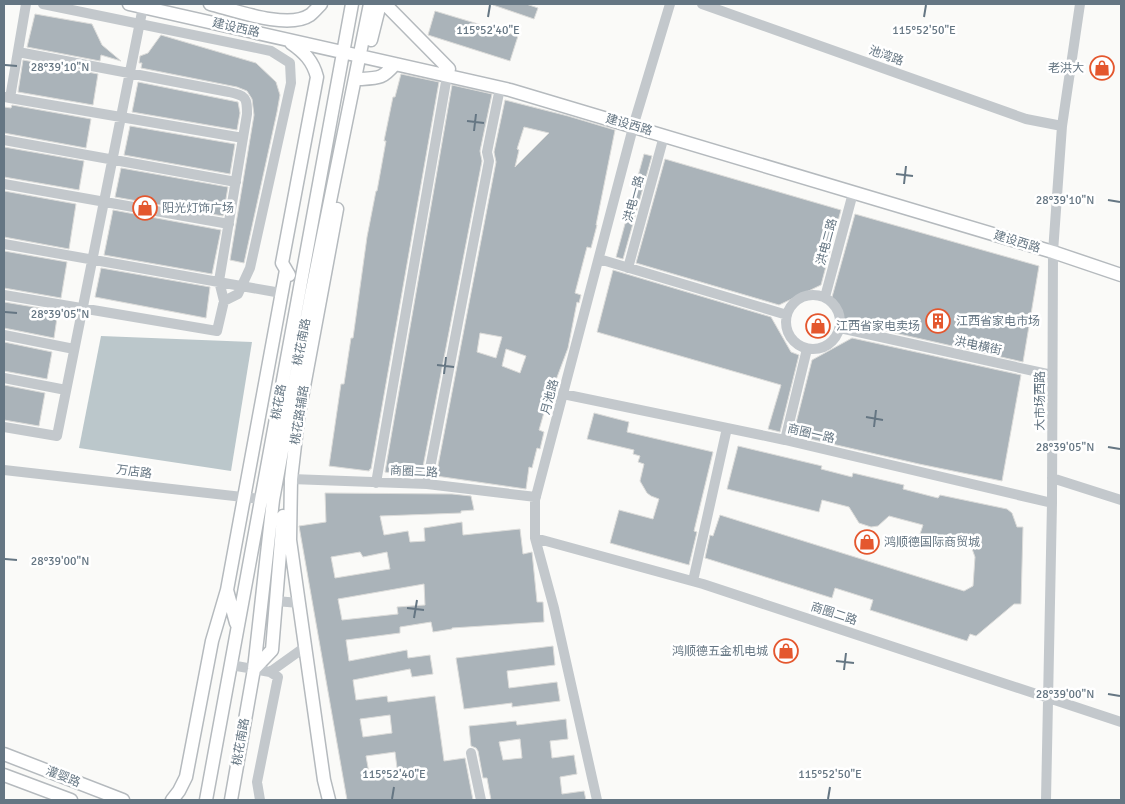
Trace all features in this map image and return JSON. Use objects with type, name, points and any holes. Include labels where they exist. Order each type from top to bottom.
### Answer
[{"type":"main road","name":"建设西路","points":[[129,4],[285,39],[344,49]]},
{"type":"main road","name":"建设西路","points":[[163,4],[344,49],[448,72],[500,88],[634,123],[664,136],[853,192],[1121,267]]},
{"type":"main road","points":[[210,4],[278,20],[296,20],[310,15],[321,4]]},
{"type":"main road","name":"桃花路","points":[[206,800],[261,499],[305,294],[352,4]]},
{"type":"main road","name":"桃花南路","points":[[231,800],[254,669],[273,500],[305,294],[363,53],[370,4]]},
{"type":"main road","name":"桃花路辅路","points":[[329,800],[324,780],[290,540],[291,478],[298,419],[362,79],[363,53],[380,4]]},
{"type":"main road","points":[[385,4],[448,72]]},
{"type":"main road","points":[[254,669],[272,650],[305,294],[282,263],[317,77],[315,68],[305,53],[285,39]]},
{"type":"main road","name":"建设西路","points":[[363,53],[395,64],[512,83],[634,123],[1053,248],[1121,275]]},
{"type":"main road","points":[[362,79],[377,78],[386,74],[395,64]]},
{"type":"main road","points":[[172,800],[186,777],[212,640],[227,590],[286,270]]},
{"type":"main road","points":[[227,590],[237,629]]},
{"type":"main road","name":"灌婴路","points":[[4,754],[123,800]]},
{"type":"main road","name":"灌婴路","points":[[4,775],[71,800]]},
{"type":"street","points":[[26,4],[18,52],[7,97],[243,138]]},
{"type":"street","points":[[43,4],[271,51],[290,63],[290,83],[250,268],[238,294],[224,301]]},
{"type":"street","name":"月池路","points":[[598,800],[536,538],[536,497],[634,123],[670,4]]},
{"type":"street","name":"池湾路","points":[[702,4],[1026,119],[1062,126]]},
{"type":"street","name":"大市场西路","points":[[1046,800],[1052,502],[1053,248],[1062,126],[1080,4]]},
{"type":"street","points":[[4,427],[57,436],[143,7]]},
{"type":"street","points":[[4,295],[217,331],[224,301],[219,281],[247,114],[247,101],[242,95],[18,52]]},
{"type":"street","points":[[376,483],[448,72]]},
{"type":"street","points":[[427,484],[489,161],[487,152],[500,88]]},
{"type":"street","name":"洪电一路","points":[[628,268],[664,136]]},
{"type":"street","points":[[4,140],[236,182]]},
{"type":"street","points":[[4,184],[229,224]]},
{"type":"street","name":"洪电二路","points":[[825,297],[853,192]]},
{"type":"street","points":[[4,244],[281,293]]},
{"type":"street","points":[[599,259],[787,315]]},
{"type":"street","points":[[816,295],[825,297],[833,302],[841,319],[837,336],[832,343],[824,348],[816,350],[799,346],[792,340],[786,324],[787,315],[791,307],[798,300],[806,296],[816,295]]},
{"type":"street","name":"洪电横街","points":[[840,328],[1052,375]]},
{"type":"street","points":[[4,335],[74,349]]},
{"type":"street","points":[[785,440],[807,349]]},
{"type":"street","points":[[4,378],[66,390]]},
{"type":"street","name":"商圈一路","points":[[563,394],[785,440],[1052,502]]},
{"type":"street","points":[[693,581],[727,428]]},
{"type":"street","name":"万店路","points":[[4,470],[261,499]]},
{"type":"street","name":"商圈二路","points":[[291,478],[427,484],[536,497]]},
{"type":"street","points":[[1052,478],[1121,500]]},
{"type":"street","name":"商圈二路","points":[[536,538],[693,581],[1121,722]]},
{"type":"street","points":[[276,601],[299,603]]},
{"type":"street","points":[[270,672],[305,646]]},
{"type":"street","points":[[230,665],[270,672],[278,677],[257,782],[260,800]]},
{"type":"street","points":[[471,752],[481,800]]},
{"type":"shaded area","points":[[101,336],[252,342],[231,471],[79,448]]},
{"type":"building","points":[[493,4],[526,4],[538,8],[534,19]]},
{"type":"building","points":[[435,11],[518,36],[510,61],[428,35]]},
{"type":"building","points":[[35,14],[92,24],[102,45],[121,61],[101,55],[100,61],[27,47]]},
{"type":"building","points":[[161,35],[256,63],[276,82],[280,95],[277,112],[244,263],[230,260],[254,115],[252,99],[247,91],[237,87],[141,68],[142,63],[139,63],[140,56],[148,53]]},
{"type":"building","points":[[23,60],[98,74],[93,105],[18,92]]},
{"type":"building","points":[[401,74],[439,82],[371,469],[369,471],[329,466],[341,384],[344,384],[351,338],[353,338],[367,237],[386,141],[384,141],[393,97],[395,97]]},
{"type":"building","points":[[138,82],[238,102],[240,113],[237,130],[132,112]]},
{"type":"building","points":[[452,85],[492,94],[480,151],[482,161],[421,477],[413,477],[385,472]]},
{"type":"building","points":[[505,100],[615,130],[597,225],[591,248],[587,247],[575,293],[581,295],[579,303],[577,302],[568,348],[545,409],[539,430],[544,432],[540,449],[537,448],[532,468],[529,467],[526,489],[436,476],[496,162],[494,152]],"holes":[[[524,127],[549,133],[515,167],[519,150],[517,149]],[[480,333],[502,337],[496,358],[477,352]],[[506,349],[526,356],[520,373],[502,366]]]},
{"type":"building","points":[[12,105],[91,119],[86,148],[4,133],[4,107],[11,108]]},
{"type":"building","points":[[130,126],[235,144],[230,174],[124,155]]},
{"type":"building","points":[[4,147],[84,161],[79,190],[4,177]]},
{"type":"building","points":[[644,154],[652,156],[623,259],[616,257]]},
{"type":"building","points":[[665,159],[841,210],[821,285],[779,305],[636,263]]},
{"type":"building","points":[[121,168],[228,187],[223,216],[115,197]]},
{"type":"building","points":[[4,191],[76,204],[69,249],[4,237]]},
{"type":"building","points":[[113,210],[221,230],[212,274],[104,255]]},
{"type":"building","points":[[855,214],[1039,266],[1023,362],[846,322],[832,297]]},
{"type":"building","points":[[4,251],[67,262],[61,298],[4,288]]},
{"type":"building","points":[[101,268],[210,287],[206,318],[95,297]]},
{"type":"building","points":[[613,270],[771,317],[791,352],[799,355],[780,432],[768,429],[781,385],[597,332]]},
{"type":"building","points":[[4,302],[58,311],[54,338],[4,328]]},
{"type":"building","points":[[852,338],[1021,375],[1002,481],[793,435],[812,360]]},
{"type":"building","points":[[4,342],[52,352],[47,379],[4,371]]},
{"type":"building","points":[[4,385],[45,393],[39,426],[4,420]]},
{"type":"building","points":[[594,413],[629,422],[627,432],[713,452],[694,531],[697,532],[689,565],[610,543],[619,510],[653,519],[659,499],[647,493],[640,481],[644,464],[638,462],[640,456],[633,454],[634,450],[587,439]]},
{"type":"building","points":[[738,446],[822,466],[821,469],[852,477],[853,473],[904,485],[903,489],[938,498],[940,495],[1007,509],[1012,513],[1017,527],[1023,527],[1021,604],[1014,604],[976,636],[970,634],[967,641],[870,610],[873,600],[835,588],[832,598],[705,558],[710,535],[713,536],[720,515],[964,591],[973,586],[975,557],[971,546],[920,534],[923,525],[889,516],[878,526],[871,527],[859,523],[849,507],[822,500],[819,512],[727,489]]},
{"type":"building","points":[[325,493],[452,494],[471,496],[474,510],[461,511],[461,513],[380,516],[384,535],[408,531],[410,542],[425,541],[424,528],[462,522],[463,535],[520,529],[523,554],[532,552],[537,602],[543,602],[544,622],[452,628],[433,632],[431,622],[400,627],[400,633],[346,640],[349,661],[407,650],[408,658],[430,655],[433,674],[412,677],[410,669],[353,680],[356,700],[387,696],[388,702],[435,696],[444,761],[465,758],[473,800],[347,800],[299,526],[326,522]],"holes":[[[360,552],[363,557],[387,552],[390,569],[335,578],[331,557]],[[424,584],[425,605],[397,607],[398,614],[342,620],[338,599]],[[390,715],[392,733],[363,737],[360,719]],[[395,752],[397,768],[369,773],[366,756]]]},
{"type":"building","points":[[553,646],[555,665],[507,671],[509,688],[557,682],[560,701],[512,707],[512,703],[464,709],[456,658]]},
{"type":"building","points":[[566,719],[568,739],[550,741],[552,758],[574,755],[577,774],[560,777],[562,794],[584,791],[586,800],[491,800],[487,778],[483,778],[478,751],[471,746],[469,726],[516,721],[517,725]],"holes":[[[520,739],[522,758],[503,760],[499,742]]]},
{"type":"place","name":"老洪大","points":[[1102,68]]},
{"type":"place","name":"阳光灯饰广场","points":[[145,208]]},
{"type":"place","name":"江西省家电市场","points":[[938,321]]},
{"type":"place","name":"江西省家电卖场","points":[[818,326]]},
{"type":"place","name":"鸿顺德国际商贸城","points":[[867,542]]},
{"type":"place","name":"鸿顺德五金机电城","points":[[786,651]]}]
